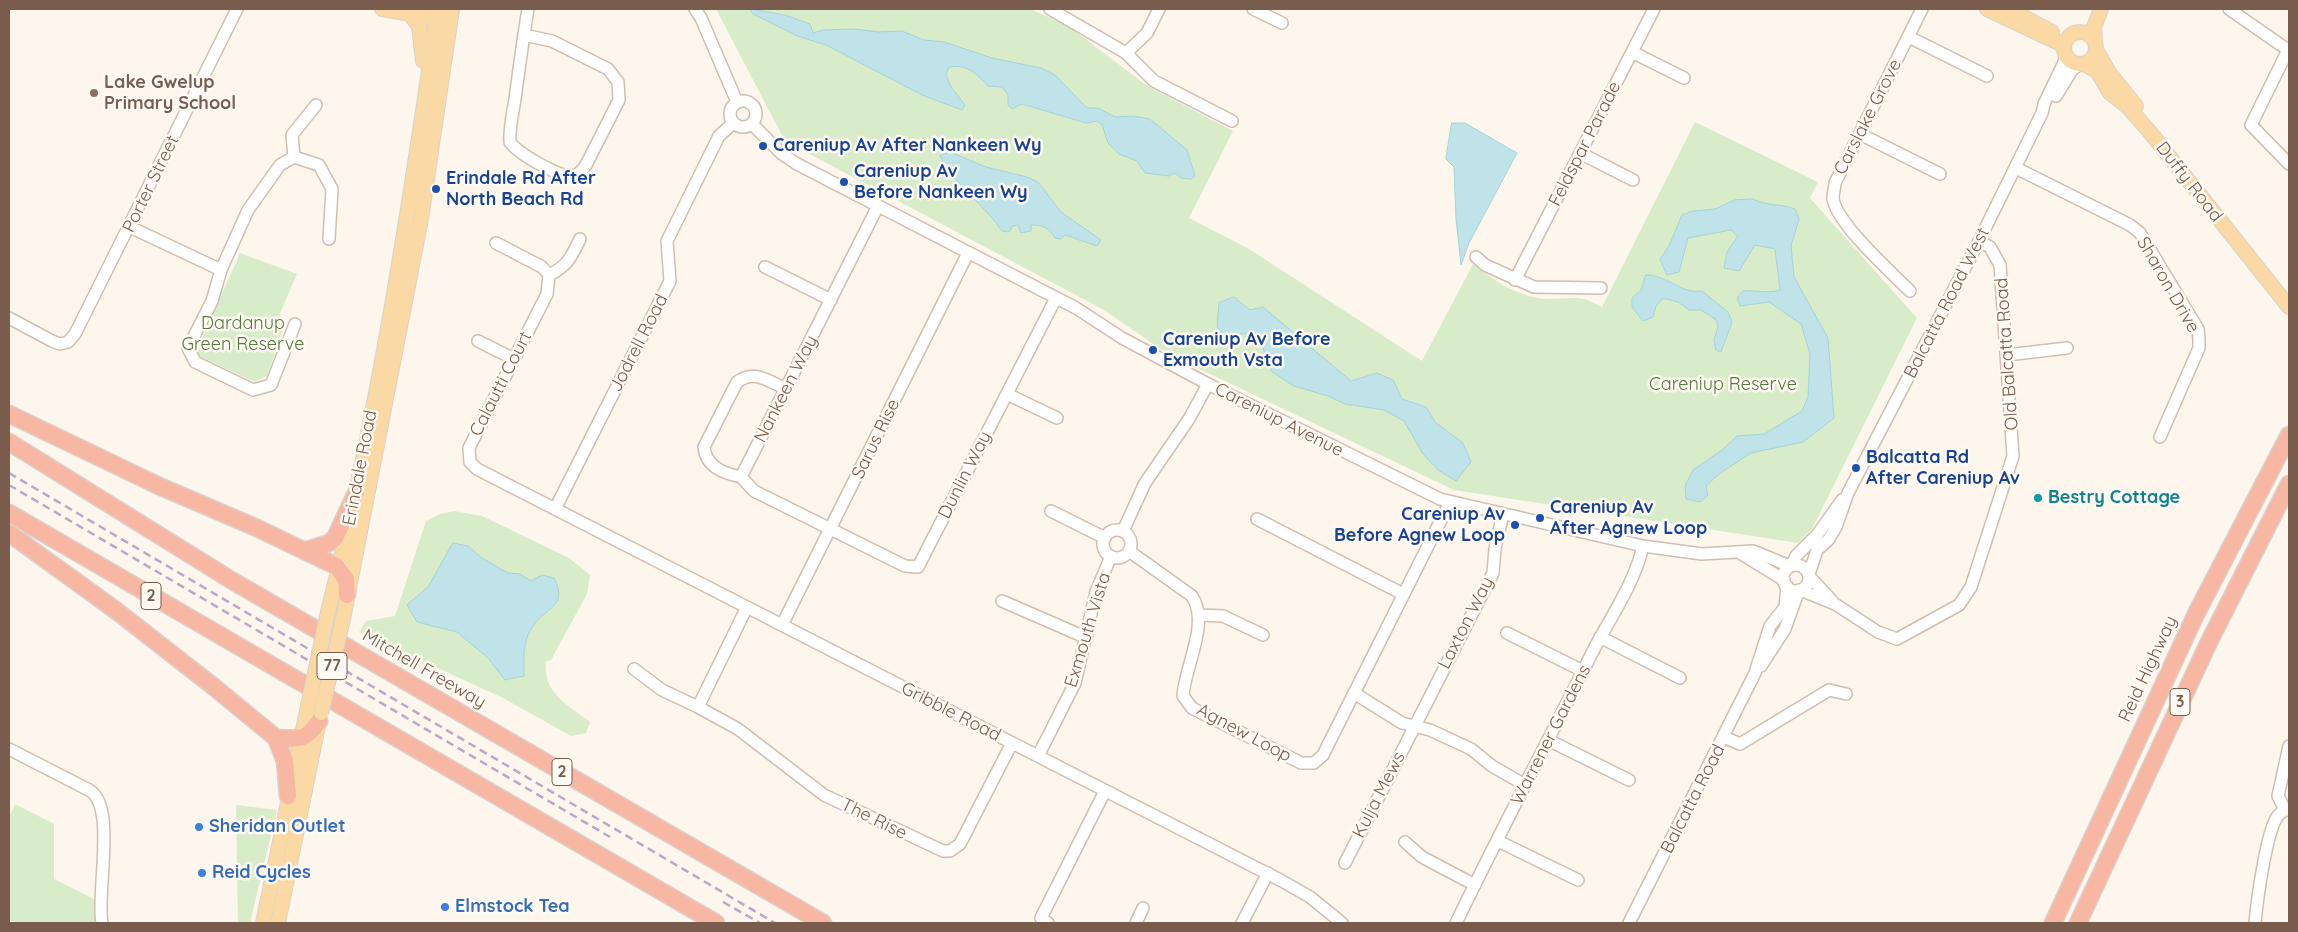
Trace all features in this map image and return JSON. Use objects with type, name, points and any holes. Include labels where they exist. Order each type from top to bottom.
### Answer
[{"type":"highway","points":[[9,414],[159,486],[304,550],[339,569],[346,579],[347,596]]},
{"type":"highway","points":[[2275,461],[2289,427]]},
{"type":"highway","name":"Reid Highway","points":[[2053,923],[2196,614],[2289,435]]},
{"type":"highway","name":"Mitchell Freeway","points":[[9,442],[238,584],[823,923]]},
{"type":"highway","name":"3","points":[[2078,923],[2205,650],[2289,484]]},
{"type":"highway","points":[[304,550],[329,543],[335,538],[356,492]]},
{"type":"highway","name":"2","points":[[9,513],[716,923]]},
{"type":"highway","points":[[9,533],[148,635],[276,738],[285,761],[288,796]]},
{"type":"highway","points":[[276,738],[300,739],[308,736],[320,717]]},
{"type":"main road","points":[[382,9],[409,13],[445,13]]},
{"type":"main road","points":[[1987,9],[2070,42],[2089,34],[2096,45]]},
{"type":"main road","points":[[2009,9],[2034,20],[2070,42]]},
{"type":"main road","points":[[2070,42],[2092,9]]},
{"type":"main road","points":[[2082,64],[2092,58],[2096,45],[2094,27],[2101,9]]},
{"type":"main road","points":[[409,13],[419,26],[426,84]]},
{"type":"main road","name":"Erindale Road","points":[[263,923],[300,739],[356,492],[398,263],[426,84],[445,13]]},
{"type":"main road","name":"Erindale Road","points":[[278,923],[320,717],[343,619],[421,219],[445,13]]},
{"type":"main road","name":"Duffy Road","points":[[2070,42],[2082,64],[2098,71],[2110,93],[2127,106],[2149,131],[2289,307]]},
{"type":"main road","name":"Duffy Road","points":[[2096,45],[2110,74],[2229,222],[2289,292]]},
{"type":"street","name":"Porter Street","points":[[9,318],[52,342],[64,343],[75,334],[239,9]]},
{"type":"street","points":[[524,35],[552,41],[608,69],[618,82],[619,100],[586,165],[578,174],[571,176],[553,170],[515,148],[510,142],[512,116],[524,35],[528,9]]},
{"type":"street","points":[[694,9],[700,18],[737,102]]},
{"type":"street","points":[[1050,9],[1126,53],[1154,80],[1232,121]]},
{"type":"street","points":[[1126,53],[1147,33],[1159,9]]},
{"type":"street","points":[[1253,9],[1282,23]]},
{"type":"street","name":"Feldspar Parade","points":[[1515,280],[1654,9]]},
{"type":"street","name":"Carslake Grove","points":[[1910,291],[1850,228],[1840,215],[1833,199],[1835,183],[1922,9]]},
{"type":"street","points":[[2229,9],[2289,49],[2251,125],[2289,164]]},
{"type":"street","points":[[1909,37],[1987,76]]},
{"type":"street","name":"Balcatta Road West","points":[[1809,575],[1817,550],[1829,539],[1836,527],[1848,493],[1980,241],[2016,168],[2042,113],[2070,42]]},
{"type":"street","points":[[1632,52],[1684,78]]},
{"type":"street","name":"Balcatta Road West","points":[[2042,113],[2050,106],[2072,70],[2082,64]]},
{"type":"street","points":[[746,101],[754,106],[757,116],[752,124],[744,128],[733,123],[730,114],[731,109],[737,102],[746,101]]},
{"type":"street","points":[[294,157],[292,135],[316,105]]},
{"type":"street","name":"Jodrell Road","points":[[556,509],[670,281],[667,241],[719,136],[733,123]]},
{"type":"street","name":"Careniup Avenue","points":[[752,124],[790,160],[1056,298],[1134,345],[1208,384],[1428,494],[1450,502],[1643,546],[1702,554],[1753,551],[1791,566]]},
{"type":"street","points":[[1860,134],[1940,174]]},
{"type":"street","points":[[1580,153],[1633,180]]},
{"type":"street","points":[[295,324],[271,385],[253,390],[196,362],[188,348],[212,301],[221,270],[248,210],[280,164],[294,157],[319,165],[332,188],[329,239]]},
{"type":"street","name":"Sharon Drive","points":[[2016,168],[2130,225],[2140,233],[2198,329],[2199,348],[2160,437]]},
{"type":"street","name":"Nankeen Way","points":[[741,477],[878,206]]},
{"type":"street","points":[[130,227],[221,270]]},
{"type":"street","points":[[496,243],[542,266],[549,275],[562,269],[569,261],[580,238]]},
{"type":"street","name":"Old Balcatta Road","points":[[1835,604],[1878,632],[1897,639],[1958,605],[1971,587],[2013,456],[2000,264],[1990,247],[1980,241]]},
{"type":"street","name":"Sarus Rise","points":[[782,625],[968,253]]},
{"type":"street","points":[[1476,257],[1485,265],[1534,287],[1601,288]]},
{"type":"street","points":[[765,267],[831,300]]},
{"type":"street","name":"Calautti Court","points":[[549,275],[547,294],[471,444],[469,458],[477,469],[556,509]]},
{"type":"street","name":"Dunlin Way","points":[[830,530],[904,566],[918,567],[1056,298]]},
{"type":"street","points":[[478,341],[514,358]]},
{"type":"street","points":[[2007,355],[2067,348]]},
{"type":"street","points":[[786,389],[756,375],[745,376],[737,382],[704,447],[705,457],[712,465],[731,475],[741,477],[754,491],[830,530]]},
{"type":"street","points":[[1123,531],[1145,483],[1189,420],[1208,384]]},
{"type":"street","points":[[1007,394],[1057,418]]},
{"type":"street","name":"Balcatta Road West","points":[[1791,566],[1796,556],[1817,535],[1834,508],[1848,493]]},
{"type":"street","name":"Agnew Loop","points":[[1200,615],[1194,649],[1184,679],[1183,696],[1192,708],[1301,763],[1314,763],[1323,755],[1450,502]]},
{"type":"street","name":"Gribble Road","points":[[556,509],[1268,873],[1310,897],[1342,923]]},
{"type":"street","points":[[1051,510],[1105,538]]},
{"type":"street","name":"Laxton Way","points":[[1414,727],[1493,573],[1495,549],[1503,514]]},
{"type":"street","points":[[1257,518],[1403,594]]},
{"type":"street","points":[[1112,531],[1123,531],[1130,538],[1129,551],[1121,557],[1111,556],[1104,546],[1105,538],[1112,531]]},
{"type":"street","name":"Warrener Gardens","points":[[1456,923],[1632,577],[1643,546]]},
{"type":"street","points":[[1129,551],[1192,596],[1198,606],[1200,615],[1223,616],[1263,635]]},
{"type":"street","points":[[1740,553],[1785,583],[1792,590],[1799,590],[1835,604]]},
{"type":"street","name":"Exmouth Vista","points":[[1038,756],[1075,683],[1087,638],[1096,592],[1111,556]]},
{"type":"street","points":[[1785,583],[1785,572],[1791,566],[1802,566],[1835,604]]},
{"type":"street","points":[[1799,590],[1807,584],[1809,575]]},
{"type":"street","name":"Balcatta Road","points":[[1629,923],[1755,674],[1770,626],[1785,607],[1785,583]]},
{"type":"street","name":"Balcatta Road","points":[[1755,674],[1769,656],[1785,629],[1799,590]]},
{"type":"street","points":[[1002,600],[1087,638]]},
{"type":"street","points":[[634,669],[662,690],[698,707],[747,607]]},
{"type":"street","points":[[1507,633],[1583,671]]},
{"type":"street","points":[[1600,637],[1680,678]]},
{"type":"street","points":[[1724,737],[1740,744],[1829,690],[1846,694]]},
{"type":"street","points":[[1354,692],[1385,714],[1414,727],[1430,730],[1448,737],[1471,749],[1492,766],[1525,785]]},
{"type":"street","name":"The Rise","points":[[698,707],[738,729],[824,795],[908,836],[946,852],[956,848],[963,839],[1012,743]]},
{"type":"street","name":"Kulja Mews","points":[[1345,864],[1414,727]]},
{"type":"street","points":[[1548,740],[1629,780]]},
{"type":"street","points":[[2255,923],[2264,861],[2273,825],[2278,816],[2287,810],[2278,796],[2289,746]]},
{"type":"street","points":[[9,749],[89,790],[99,798],[103,820],[100,902],[102,923]]},
{"type":"street","points":[[1048,923],[1041,918],[1105,791]]},
{"type":"street","points":[[1498,841],[1578,880]]},
{"type":"street","points":[[1405,842],[1422,857],[1475,885]]},
{"type":"street","points":[[1242,923],[1268,873]]},
{"type":"street","points":[[1136,923],[1144,908]]},
{"type":"green space","name":"Careniup Reserve","points":[[716,9],[1030,9],[1067,25],[1146,85],[1233,131],[1189,218],[1249,249],[1422,361],[1473,264],[1495,280],[1529,296],[1544,299],[1584,299],[1602,307],[1695,122],[1818,182],[1810,198],[1917,318],[1812,529],[1798,543],[1454,490],[1168,354],[1104,310],[785,141]]},
{"type":"green space","name":"Dardanup Green Reserve","points":[[240,253],[297,274],[280,313],[283,330],[267,376],[254,382],[195,354]]},
{"type":"green space","points":[[454,511],[482,516],[569,558],[590,575],[587,594],[551,660],[546,662],[548,682],[553,690],[559,698],[590,722],[586,733],[571,736],[503,698],[359,632],[366,621],[395,616],[426,521],[440,514]]},
{"type":"green space","points":[[15,804],[54,824],[54,879],[100,902],[99,923],[17,923],[9,920],[9,817]]},
{"type":"green space","points":[[236,805],[277,810],[250,923],[238,923]]},
{"type":"water","points":[[750,9],[785,15],[810,24],[813,33],[823,30],[854,29],[879,32],[902,31],[924,40],[944,42],[992,58],[1041,68],[1055,75],[1087,108],[1098,108],[1115,117],[1133,116],[1150,119],[1187,150],[1195,176],[1191,179],[1181,178],[1175,173],[1169,176],[1145,173],[1137,161],[1119,154],[1108,143],[1102,125],[1097,121],[1086,123],[1022,104],[1012,109],[1008,105],[1008,95],[1002,87],[988,86],[975,73],[966,68],[949,67],[946,74],[951,87],[965,105],[962,110],[922,95],[826,45],[797,36],[753,14]]},
{"type":"water","points":[[1452,123],[1465,123],[1517,153],[1469,243],[1461,265],[1456,219],[1454,167],[1446,159]]},
{"type":"water","points":[[950,152],[986,167],[1027,177],[1038,182],[1061,212],[1101,240],[1097,246],[1065,235],[1061,239],[1055,238],[1051,232],[1039,225],[1031,225],[1031,231],[1021,233],[1018,225],[1013,226],[1009,232],[1002,231],[946,167],[940,156]]},
{"type":"water","points":[[1753,199],[1795,209],[1799,219],[1791,246],[1794,277],[1828,338],[1834,418],[1803,442],[1751,453],[1719,474],[1706,486],[1708,495],[1700,502],[1686,499],[1685,486],[1693,470],[1722,450],[1737,436],[1764,434],[1802,411],[1808,397],[1810,354],[1801,324],[1769,302],[1740,306],[1737,298],[1743,291],[1771,292],[1780,290],[1775,249],[1755,245],[1739,271],[1724,268],[1727,252],[1738,236],[1731,230],[1688,238],[1679,272],[1667,275],[1660,259],[1669,246],[1682,215],[1693,211],[1715,209],[1735,200]]},
{"type":"water","points":[[1646,275],[1661,278],[1687,290],[1702,291],[1728,312],[1732,322],[1721,352],[1716,350],[1714,340],[1718,327],[1716,320],[1701,310],[1689,310],[1678,302],[1663,298],[1656,306],[1653,317],[1643,321],[1632,307],[1632,298],[1641,290]]},
{"type":"water","points":[[1234,297],[1250,310],[1263,307],[1351,381],[1377,373],[1393,380],[1402,399],[1426,407],[1435,422],[1463,443],[1471,462],[1456,481],[1438,470],[1423,454],[1404,421],[1384,410],[1345,404],[1328,396],[1294,386],[1272,372],[1257,333],[1240,334],[1228,342],[1217,327],[1219,303]]},
{"type":"water","points":[[453,543],[468,546],[482,558],[508,573],[520,574],[531,581],[542,575],[554,578],[559,595],[554,606],[538,620],[529,632],[524,650],[524,676],[505,680],[488,658],[457,632],[417,622],[407,605],[428,587]]},
{"type":"railway","points":[[9,473],[775,923]]},
{"type":"railway","points":[[9,485],[610,837]]},
{"type":"railway","points":[[723,902],[760,923]]},
{"type":"place","name":"Lake Gwelup Primary School","points":[[94,93]]},
{"type":"place","name":"Careniup Av After Nankeen Wy","points":[[763,146]]},
{"type":"place","name":"Careniup Av Before Nankeen Wy","points":[[844,182]]},
{"type":"place","name":"Erindale Rd After North Beach Rd","points":[[436,189]]},
{"type":"place","name":"Careniup Av Before Exmouth Vsta","points":[[1153,350]]},
{"type":"place","name":"Balcatta Rd After Careniup Av","points":[[1856,468]]},
{"type":"place","name":"Bestry Cottage","points":[[2038,498]]},
{"type":"place","name":"Careniup Av After Agnew Loop","points":[[1540,518]]},
{"type":"place","name":"Careniup Av Before Agnew Loop","points":[[1515,525]]},
{"type":"place","name":"Sheridan Outlet","points":[[199,827]]},
{"type":"place","name":"Reid Cycles","points":[[202,873]]},
{"type":"place","name":"Elmstock Tea","points":[[445,907]]}]
